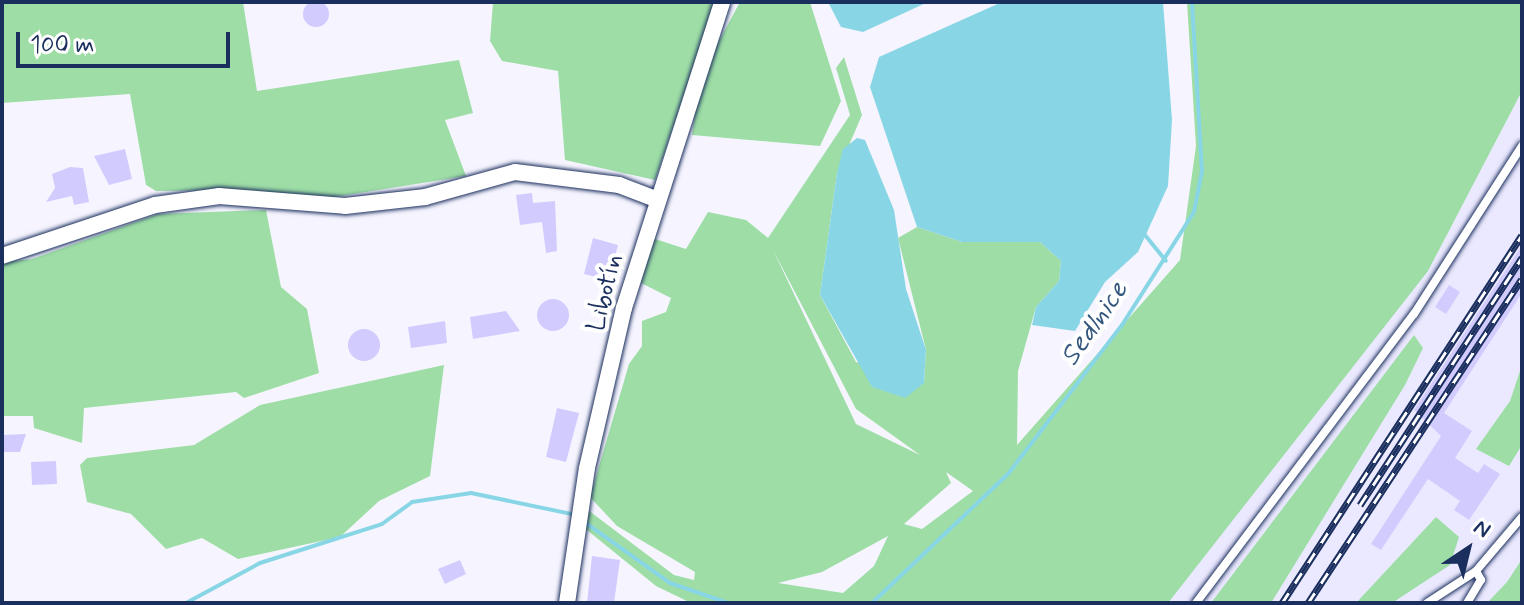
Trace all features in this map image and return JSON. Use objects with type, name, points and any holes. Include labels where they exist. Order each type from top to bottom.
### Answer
[{"type":"street","name":"Libotín","points":[[567,603],[587,468],[658,200],[722,2]]},
{"type":"street","points":[[2,256],[155,205],[219,196],[345,206],[425,197],[515,172],[619,185],[658,200]]},
{"type":"lane","points":[[1196,603],[1414,314],[1522,146]]},
{"type":"lane","points":[[1427,603],[1476,571],[1522,517]]},
{"type":"lane","points":[[1467,603],[1481,580],[1476,571]]},
{"type":"shaded area","points":[[1522,2],[1522,603],[1110,603]]},
{"type":"green space","points":[[2,2],[243,2],[257,91],[459,60],[473,113],[445,120],[466,176],[322,199],[249,190],[156,191],[146,185],[130,94],[2,103]]},
{"type":"green space","points":[[493,2],[716,2],[655,180],[565,160],[558,71],[502,61],[490,41]]},
{"type":"green space","points":[[740,2],[810,2],[841,101],[820,146],[692,135],[700,76]]},
{"type":"green space","points":[[1187,2],[1522,2],[1522,91],[1428,271],[1168,603],[691,603],[656,586],[582,526],[584,507],[674,575],[694,580],[695,572],[617,526],[590,497],[629,364],[642,346],[642,321],[666,312],[671,298],[639,282],[652,238],[686,249],[708,212],[746,220],[768,238],[850,115],[836,68],[844,57],[862,115],[837,173],[820,295],[856,362],[924,383],[926,350],[898,238],[917,227],[962,242],[1040,242],[1061,261],[1059,281],[1036,307],[1018,371],[1017,445],[1180,260],[1196,146]],"holes":[[[773,250],[856,409],[920,455],[856,424]],[[946,472],[973,491],[922,529],[904,524],[951,483]],[[888,536],[874,566],[843,593],[778,583],[822,572]]]},
{"type":"green space","points":[[266,210],[281,287],[307,309],[319,373],[244,398],[236,392],[84,408],[82,443],[34,428],[33,416],[2,416],[2,262],[32,259],[158,214]]},
{"type":"green space","points":[[1414,335],[1423,348],[1405,385],[1271,603],[1211,603]]},
{"type":"green space","points":[[444,365],[430,476],[379,501],[340,537],[238,559],[202,538],[166,549],[131,514],[87,502],[80,465],[87,458],[194,445],[260,405]]},
{"type":"green space","points":[[1522,365],[1522,445],[1509,466],[1476,449],[1510,401]]},
{"type":"green space","points":[[1436,517],[1459,537],[1450,565],[1392,603],[1356,603]]},
{"type":"green space","points":[[1522,559],[1522,603],[1487,603],[1507,582]]},
{"type":"water","points":[[828,2],[928,2],[863,32],[841,27]]},
{"type":"water","points":[[1002,2],[1163,2],[1172,120],[1168,186],[1138,252],[1105,282],[1075,331],[1032,325],[1036,307],[1059,281],[1061,261],[1040,242],[962,242],[917,227],[870,87],[879,57]]},
{"type":"water","points":[[857,138],[865,140],[894,210],[906,289],[926,350],[924,383],[905,398],[872,387],[820,295],[837,173],[843,149]]},
{"type":"building","points":[[316,1],[326,4],[329,14],[326,24],[316,27],[306,24],[303,14],[306,4]]},
{"type":"building","points":[[125,149],[132,179],[109,185],[94,156]]},
{"type":"building","points":[[70,167],[83,168],[89,202],[74,205],[72,196],[46,202],[55,188],[52,174]]},
{"type":"building","points":[[532,193],[533,203],[555,201],[557,251],[546,253],[542,222],[520,225],[516,195]]},
{"type":"building","points":[[593,238],[618,245],[609,280],[584,274]]},
{"type":"building","points":[[1522,245],[1522,293],[1444,413],[1472,431],[1455,458],[1478,473],[1484,464],[1500,474],[1469,520],[1454,510],[1460,501],[1428,479],[1381,550],[1371,544],[1441,436],[1414,410]]},
{"type":"building","points":[[1449,285],[1460,292],[1446,314],[1435,307]]},
{"type":"building","points":[[553,299],[564,304],[569,315],[564,326],[553,331],[542,326],[537,315],[542,304]]},
{"type":"building","points":[[506,311],[520,331],[473,339],[470,317]]},
{"type":"building","points":[[445,321],[447,343],[411,348],[408,327]]},
{"type":"building","points":[[364,329],[375,334],[380,345],[375,356],[364,361],[353,356],[348,345],[353,334]]},
{"type":"building","points":[[557,408],[579,413],[566,462],[546,457]]},
{"type":"building","points":[[26,434],[20,452],[2,452],[2,435]]},
{"type":"building","points":[[56,461],[57,484],[32,485],[31,462]]},
{"type":"building","points":[[592,556],[620,560],[614,603],[587,603]]},
{"type":"building","points":[[460,560],[466,574],[445,584],[438,569]]},
{"type":"waterway","name":"Sedlnice","points":[[872,603],[1008,474],[1122,325],[1194,212],[1202,171],[1192,2]]},
{"type":"waterway","points":[[1145,235],[1166,261]]},
{"type":"waterway","points":[[186,603],[260,563],[382,524],[412,502],[471,493],[576,515]]},
{"type":"waterway","points":[[583,521],[670,583],[728,603]]},
{"type":"railway","points":[[1282,603],[1522,235]]},
{"type":"railway","points":[[1360,505],[1522,257]]},
{"type":"railway","points":[[1308,603],[1522,279]]}]
